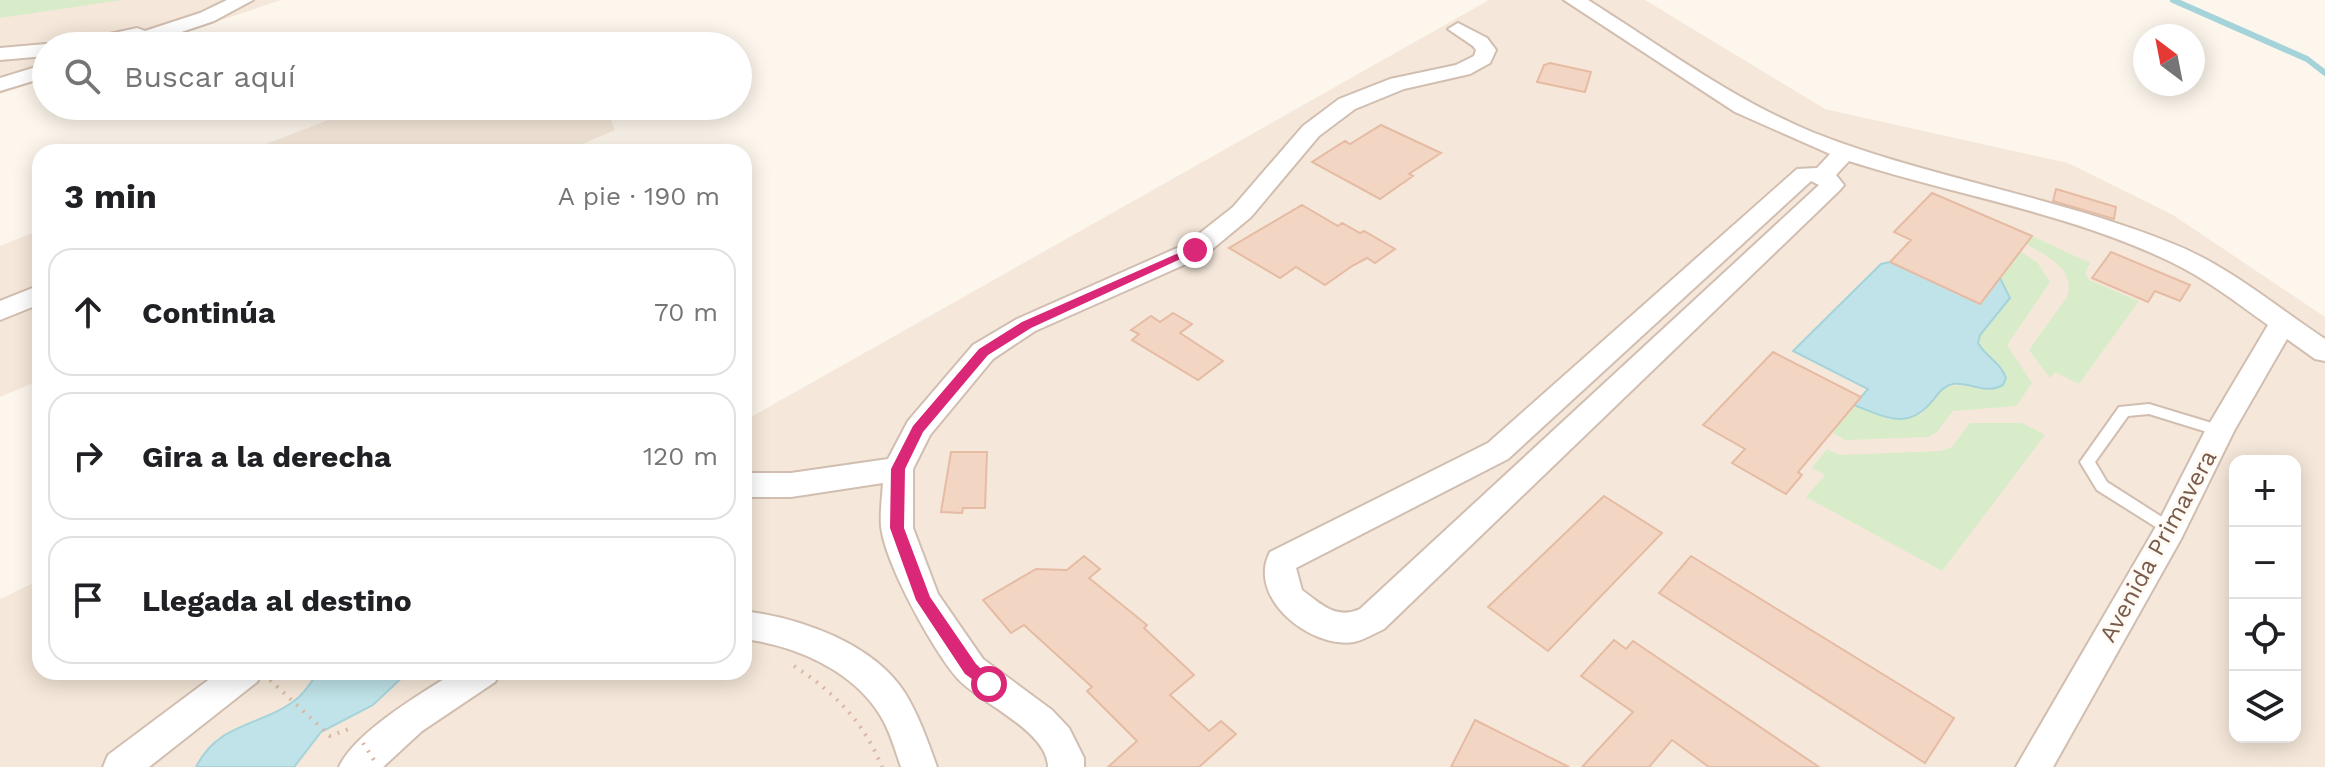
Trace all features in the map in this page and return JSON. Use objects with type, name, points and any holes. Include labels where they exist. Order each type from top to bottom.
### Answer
[{"type":"street","points":[[162,32],[243,0]]},
{"type":"street","points":[[1574,0],[1742,106],[1803,135],[1904,171],[1995,193],[2164,248],[2195,264],[2325,352]]},
{"type":"street","points":[[145,32],[196,21]]},
{"type":"street","points":[[1066,767],[1066,758],[1056,739],[1040,721],[971,669],[924,600],[897,528],[898,469],[918,429],[983,352],[1026,325],[1195,250],[1242,212],[1311,131],[1347,104],[1398,84],[1463,70],[1483,59],[1486,50],[1480,42],[1458,29]]},
{"type":"street","points":[[0,54],[32,51]]},
{"type":"street","points":[[0,85],[32,75]]},
{"type":"street","points":[[1823,175],[1832,185],[1372,619],[1353,628],[1326,626],[1288,598],[1280,574],[1281,561],[1498,451],[1805,174],[1823,175],[1846,151]]},
{"type":"street","points":[[0,311],[32,297]]},
{"type":"street","name":"Avenida Primavera","points":[[2034,767],[2170,530],[2220,431],[2282,324]]},
{"type":"street","points":[[752,485],[791,485],[898,469]]},
{"type":"street","points":[[752,625],[767,626],[841,656],[891,701],[919,767]]},
{"type":"street","points":[[121,767],[235,680]]},
{"type":"street","points":[[365,757],[410,720],[471,680]]},
{"type":"lane","points":[[2170,530],[2102,486],[2087,462],[2124,411],[2149,409],[2220,431]]},
{"type":"path","points":[[782,661],[835,695],[871,741],[882,767]]},
{"type":"path","points":[[271,680],[330,736]]},
{"type":"shaded area","points":[[0,0],[281,0],[186,32],[32,32],[32,84],[0,94]]},
{"type":"shaded area","points":[[1489,0],[1645,0],[1825,109],[2068,163],[2173,215],[2325,317],[2325,767],[0,767],[0,599],[32,584],[32,680],[752,680],[752,416]]},
{"type":"shaded area","points":[[328,120],[611,120],[615,130],[583,144],[266,144]]},
{"type":"shaded area","points":[[32,233],[32,383],[0,397],[0,246]]},
{"type":"green space","points":[[0,0],[122,0],[0,18]]},
{"type":"green space","points":[[2032,236],[2090,263],[2085,273],[2089,280],[2139,301],[2079,384],[2055,372],[2050,378],[2029,350],[2067,297],[2069,287],[2058,264],[2026,244]]},
{"type":"green space","points":[[2021,252],[2037,262],[2050,282],[2007,345],[2032,383],[2016,406],[1953,411],[1937,432],[1928,437],[1845,440],[1832,432],[1854,405],[1890,419],[1922,414],[1935,397],[1953,386],[1981,390],[2003,369],[1985,355],[1978,344],[1980,335],[2010,298],[2000,278]]},
{"type":"green space","points":[[1970,423],[2022,423],[2045,435],[1942,571],[1806,497],[1825,475],[1812,468],[1827,449],[1839,455],[1940,451],[1952,447]]},
{"type":"water","points":[[1890,262],[1980,303],[2000,278],[2010,298],[1980,335],[1978,343],[2004,373],[2006,378],[2003,385],[1984,389],[1950,385],[1916,415],[1897,419],[1854,405],[1868,389],[1793,351],[1881,264]]},
{"type":"water","points":[[312,680],[400,680],[373,705],[321,732],[294,767],[196,767],[217,740],[286,707]]},
{"type":"building","points":[[1550,63],[1591,72],[1585,92],[1537,82],[1544,65]]},
{"type":"building","points":[[1381,125],[1441,153],[1409,174],[1413,176],[1380,199],[1312,162],[1345,141],[1350,144]]},
{"type":"building","points":[[2056,189],[2116,207],[2114,219],[2053,201]]},
{"type":"building","points":[[1932,193],[2032,236],[1980,304],[1890,262],[1911,240],[1894,232]]},
{"type":"building","points":[[1302,205],[1338,226],[1342,223],[1360,233],[1364,231],[1395,249],[1375,263],[1367,258],[1325,285],[1296,267],[1280,278],[1229,248]]},
{"type":"building","points":[[2111,252],[2190,285],[2180,301],[2155,291],[2148,302],[2092,278]]},
{"type":"building","points":[[1173,313],[1192,324],[1180,333],[1223,361],[1198,380],[1132,340],[1139,334],[1131,330],[1151,316],[1160,322]]},
{"type":"building","points":[[1773,352],[1861,397],[1798,472],[1802,475],[1786,494],[1732,463],[1745,449],[1703,425]]},
{"type":"building","points":[[951,452],[987,452],[985,508],[963,508],[962,513],[941,512]]},
{"type":"building","points":[[1604,496],[1662,533],[1548,651],[1488,607]]},
{"type":"building","points":[[1084,556],[1100,569],[1089,578],[1147,625],[1144,628],[1194,675],[1170,695],[1209,731],[1221,721],[1236,734],[1199,767],[1108,767],[1137,741],[1087,691],[1092,687],[1024,625],[1011,633],[983,600],[1036,569],[1067,570]]},
{"type":"building","points":[[1691,556],[1954,718],[1925,763],[1659,593]]},
{"type":"building","points":[[1614,640],[1626,649],[1633,641],[1819,767],[1709,767],[1672,740],[1649,767],[1582,767],[1633,712],[1581,676]]},
{"type":"building","points":[[1475,720],[1569,767],[1451,767]]},
{"type":"waterway","points":[[2173,0],[2307,59],[2325,73]]},
{"type":"route","points":[[989,684],[971,669],[924,600],[897,528],[898,469],[918,429],[983,352],[1026,325],[1195,250]]}]
